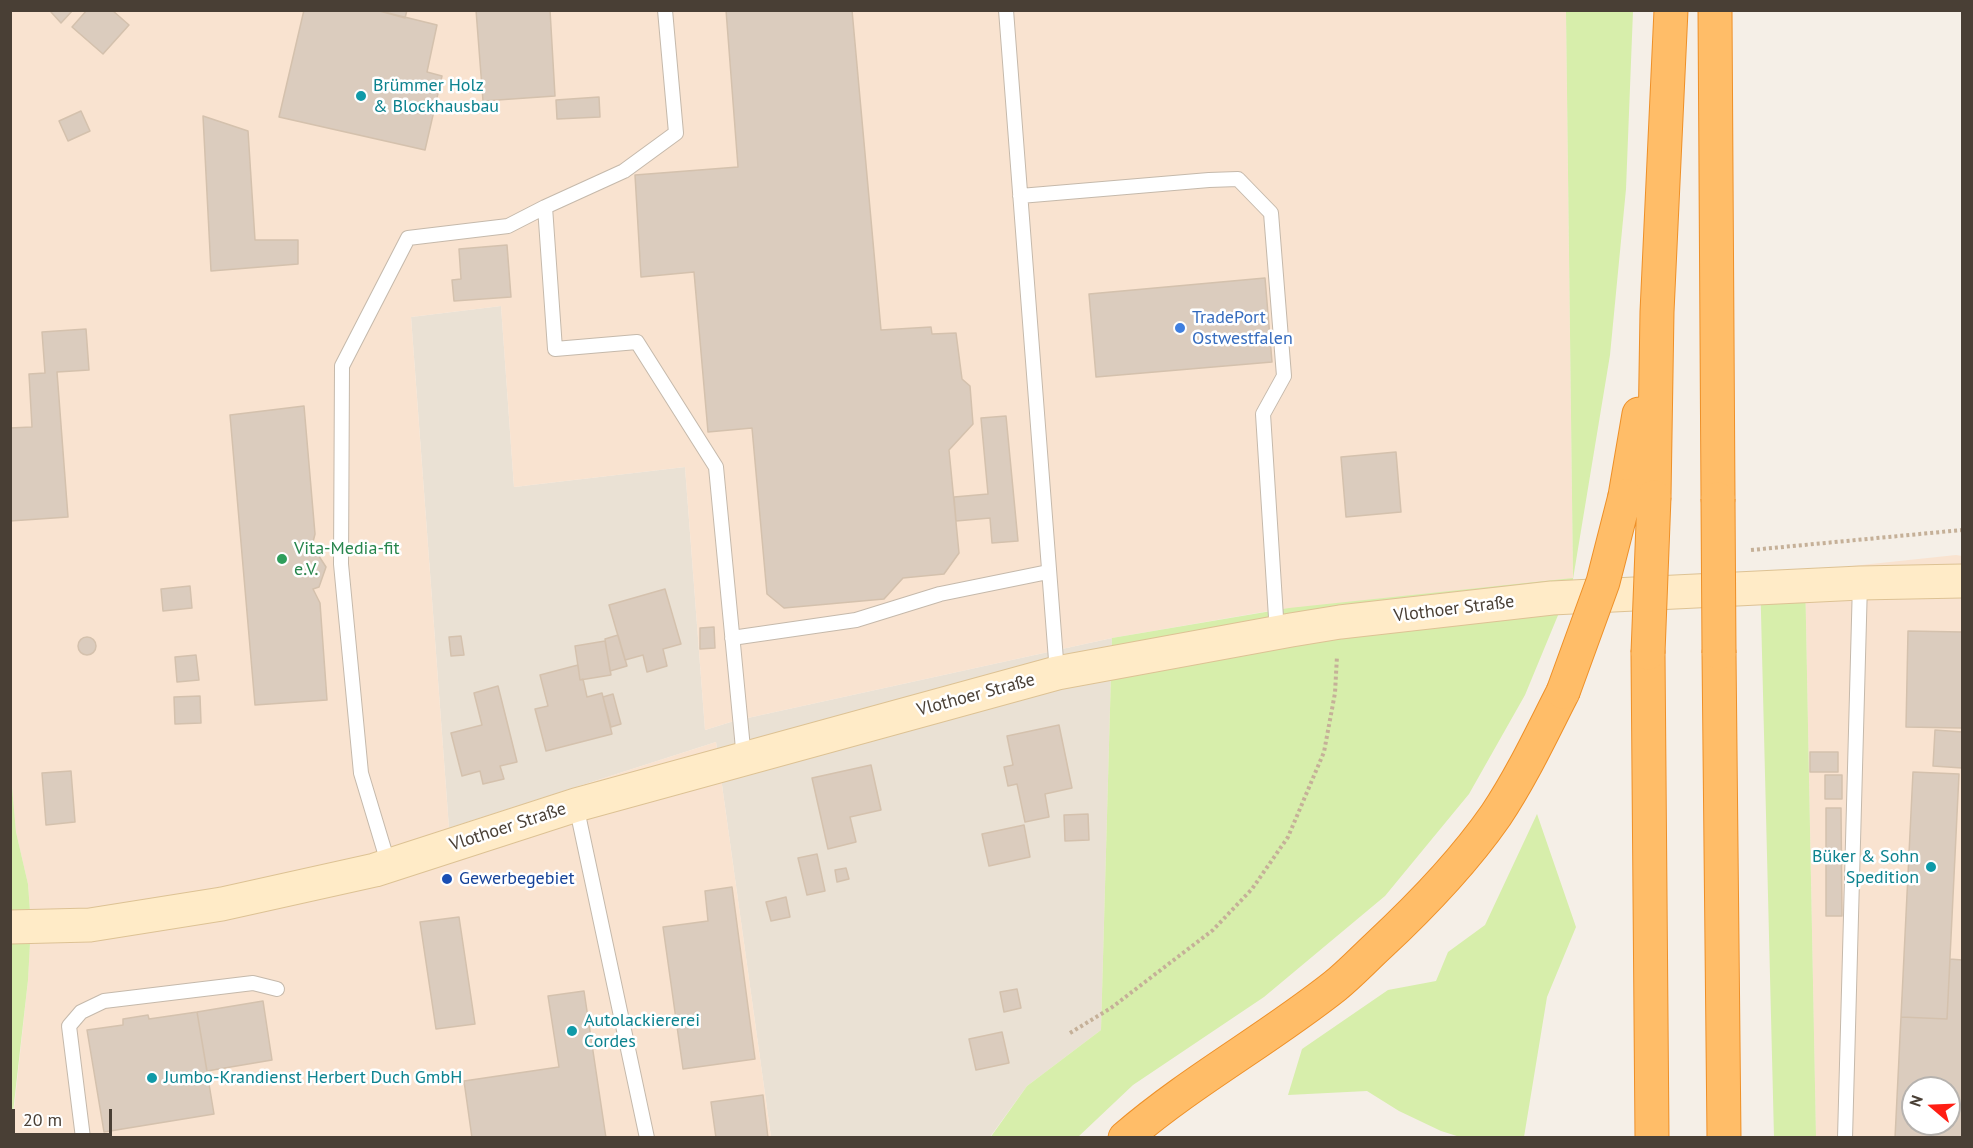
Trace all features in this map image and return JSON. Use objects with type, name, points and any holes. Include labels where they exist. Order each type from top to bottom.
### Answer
[{"type":"highway","points":[[1652,1137],[1648,653],[1640,496],[1657,312],[1671,10]]},
{"type":"highway","points":[[1715,10],[1724,1137]]},
{"type":"highway","points":[[1125,1137],[1158,1109],[1255,1044],[1335,986],[1408,918],[1455,869],[1496,814],[1531,756],[1563,692],[1603,582],[1640,496]]},
{"type":"main road","name":"Vlothoer Straße","points":[[10,927],[90,925],[222,904],[389,866],[576,805],[1057,673],[1277,633],[1340,622],[1552,598],[1860,583],[1962,581]]},
{"type":"lane","points":[[389,866],[361,773],[342,575],[342,366],[408,238],[508,226],[624,171],[676,133],[665,10]]},
{"type":"lane","points":[[1006,10],[1057,673]]},
{"type":"lane","points":[[1020,196],[1238,179],[1272,213],[1284,376],[1263,414],[1277,633]]},
{"type":"lane","points":[[545,207],[555,349],[637,342],[716,467],[744,759]]},
{"type":"lane","points":[[732,638],[856,620],[940,594],[1048,572]]},
{"type":"lane","points":[[1845,1137],[1860,583]]},
{"type":"lane","points":[[576,805],[647,1137]]},
{"type":"lane","points":[[82,1137],[69,1026],[81,1012],[104,1001],[253,983],[277,989]]},
{"type":"path","points":[[1070,1034],[1111,1008],[1213,930],[1252,889],[1288,837],[1324,752],[1335,693],[1340,622]]},
{"type":"shaded area","points":[[10,11],[1566,11],[1573,579],[1269,611],[1112,638],[734,721],[705,730],[685,467],[514,487],[501,306],[411,317],[449,828],[716,742],[771,1137],[11,1137],[28,980],[31,925],[28,884],[16,832],[10,764]]},
{"type":"shaded area","points":[[501,306],[514,487],[685,467],[705,730],[734,721],[1112,638],[1101,1030],[1027,1086],[990,1137],[771,1137],[716,742],[449,828],[411,317]]},
{"type":"shaded area","points":[[1962,556],[1962,1137],[1816,1137],[1805,571]]},
{"type":"green space","points":[[1566,11],[1633,11],[1626,189],[1610,355],[1573,579],[1525,695],[1469,794],[1385,896],[1264,997],[1133,1085],[1078,1137],[990,1138],[1027,1086],[1101,1030],[1112,638],[1289,608],[1573,578]]},
{"type":"green space","points":[[1805,571],[1816,1137],[1774,1137],[1760,573]]},
{"type":"green space","points":[[10,764],[16,832],[28,884],[31,925],[28,980],[11,1130]]},
{"type":"green space","points":[[1537,814],[1576,927],[1547,997],[1524,1137],[1460,1137],[1441,1131],[1399,1111],[1367,1091],[1288,1095],[1302,1049],[1388,990],[1436,981],[1448,952],[1485,925]]},
{"type":"building","points":[[53,10],[73,10],[61,23],[51,12]]},
{"type":"building","points":[[87,10],[112,10],[129,25],[103,54],[72,27]]},
{"type":"building","name":"Brümmer Holz & Blockhausbau","points":[[304,10],[376,10],[437,25],[427,72],[442,76],[425,150],[279,117]]},
{"type":"building","points":[[376,10],[407,10],[405,18]]},
{"type":"building","points":[[476,10],[550,10],[555,96],[483,101]]},
{"type":"building","points":[[726,10],[852,10],[881,330],[931,327],[932,334],[956,333],[962,379],[970,386],[973,424],[949,450],[959,553],[944,574],[903,578],[884,599],[784,608],[767,594],[752,428],[708,432],[694,272],[641,277],[635,175],[738,167]]},
{"type":"building","points":[[599,97],[600,117],[557,119],[556,100]]},
{"type":"building","points":[[81,111],[90,131],[68,141],[59,121]]},
{"type":"building","points":[[203,116],[248,131],[255,240],[298,240],[298,264],[211,271]]},
{"type":"building","points":[[507,245],[511,297],[454,301],[452,280],[461,279],[459,249]]},
{"type":"building","name":"TradePort Ostwestfalen","points":[[1265,278],[1272,362],[1096,377],[1089,294]]},
{"type":"building","points":[[86,329],[89,370],[57,372],[68,517],[10,521],[10,428],[32,427],[29,374],[45,373],[42,332]]},
{"type":"building","name":"Vita-Media-fit e.V.","points":[[304,406],[315,534],[311,550],[315,550],[326,567],[319,587],[313,589],[320,603],[327,700],[255,705],[230,415]]},
{"type":"building","points":[[1006,416],[1018,541],[992,543],[990,518],[956,521],[954,497],[988,494],[981,418]]},
{"type":"building","points":[[1396,452],[1401,512],[1346,517],[1341,457]]},
{"type":"building","points":[[190,586],[192,608],[163,611],[161,589]]},
{"type":"building","points":[[665,589],[681,644],[663,649],[667,666],[647,672],[643,655],[625,660],[609,605]]},
{"type":"building","points":[[714,627],[715,648],[700,649],[700,628]]},
{"type":"building","points":[[1908,631],[1962,632],[1962,728],[1906,727]]},
{"type":"building","points":[[618,635],[627,666],[610,671],[605,639]]},
{"type":"building","points":[[461,636],[464,655],[451,656],[449,637]]},
{"type":"building","points":[[87,637],[93,640],[96,646],[93,652],[87,655],[81,652],[78,646],[81,640]]},
{"type":"building","points":[[605,641],[611,675],[580,680],[575,646]]},
{"type":"building","points":[[196,655],[199,680],[177,682],[175,657]]},
{"type":"building","points":[[578,665],[580,680],[583,679],[587,697],[602,693],[612,734],[546,751],[535,709],[548,706],[540,675]]},
{"type":"building","points":[[498,686],[517,762],[500,766],[504,779],[483,784],[480,771],[462,776],[451,733],[482,725],[474,693]]},
{"type":"building","points":[[613,694],[621,724],[611,727],[603,697]]},
{"type":"building","points":[[200,696],[201,723],[175,724],[174,697]]},
{"type":"building","points":[[1059,725],[1072,788],[1045,794],[1049,817],[1025,822],[1017,784],[1008,786],[1004,767],[1013,765],[1007,736]]},
{"type":"building","points":[[1935,730],[1962,732],[1962,768],[1933,766]]},
{"type":"building","points":[[1810,752],[1838,752],[1838,772],[1810,772]]},
{"type":"building","points":[[871,765],[881,810],[850,817],[856,842],[828,849],[812,778]]},
{"type":"building","points":[[71,771],[75,822],[46,825],[42,773]]},
{"type":"building","name":"Büker & Sohn Spedition","points":[[1913,772],[1959,774],[1947,1019],[1901,1017]]},
{"type":"building","points":[[1825,775],[1842,775],[1842,799],[1825,799]]},
{"type":"building","points":[[1826,808],[1841,808],[1842,916],[1826,916]]},
{"type":"building","points":[[1088,814],[1089,840],[1065,841],[1064,815]]},
{"type":"building","points":[[1024,825],[1030,857],[989,866],[982,834]]},
{"type":"building","points":[[817,854],[825,891],[807,895],[798,858]]},
{"type":"building","points":[[846,868],[849,879],[837,882],[835,870]]},
{"type":"building","points":[[732,887],[755,1059],[683,1069],[663,927],[708,921],[705,891]]},
{"type":"building","points":[[786,897],[790,917],[771,921],[766,902]]},
{"type":"building","points":[[459,917],[475,1024],[436,1029],[420,922]]},
{"type":"building","points":[[1950,959],[1962,960],[1962,1138],[1895,1138],[1901,1017],[1947,1019]]},
{"type":"building","points":[[1017,989],[1021,1008],[1004,1012],[1000,992]]},
{"type":"building","name":"Autolackiererei Cordes","points":[[584,991],[606,1138],[472,1138],[464,1081],[559,1067],[548,996]]},
{"type":"building","points":[[263,1001],[272,1060],[207,1071],[197,1012]]},
{"type":"building","name":"Jumbo-Krandienst Herbert Duch GmbH","points":[[197,1012],[214,1114],[104,1132],[87,1030],[123,1025],[123,1019],[148,1015],[149,1019]]},
{"type":"building","points":[[1002,1032],[1009,1063],[976,1070],[969,1039]]},
{"type":"building","points":[[763,1095],[768,1138],[716,1138],[711,1102]]},
{"type":"place","name":"Brümmer Holz & Blockhausbau","points":[[361,96]]},
{"type":"place","name":"TradePort Ostwestfalen","points":[[1180,328]]},
{"type":"place","name":"Vita-Media-fit e.V.","points":[[282,559]]},
{"type":"place","name":"Büker & Sohn Spedition","points":[[1931,867]]},
{"type":"place","name":"Gewerbegebiet","points":[[447,879]]},
{"type":"place","name":"Autolackiererei Cordes","points":[[572,1031]]},
{"type":"place","name":"Jumbo-Krandienst Herbert Duch GmbH","points":[[152,1078]]}]
